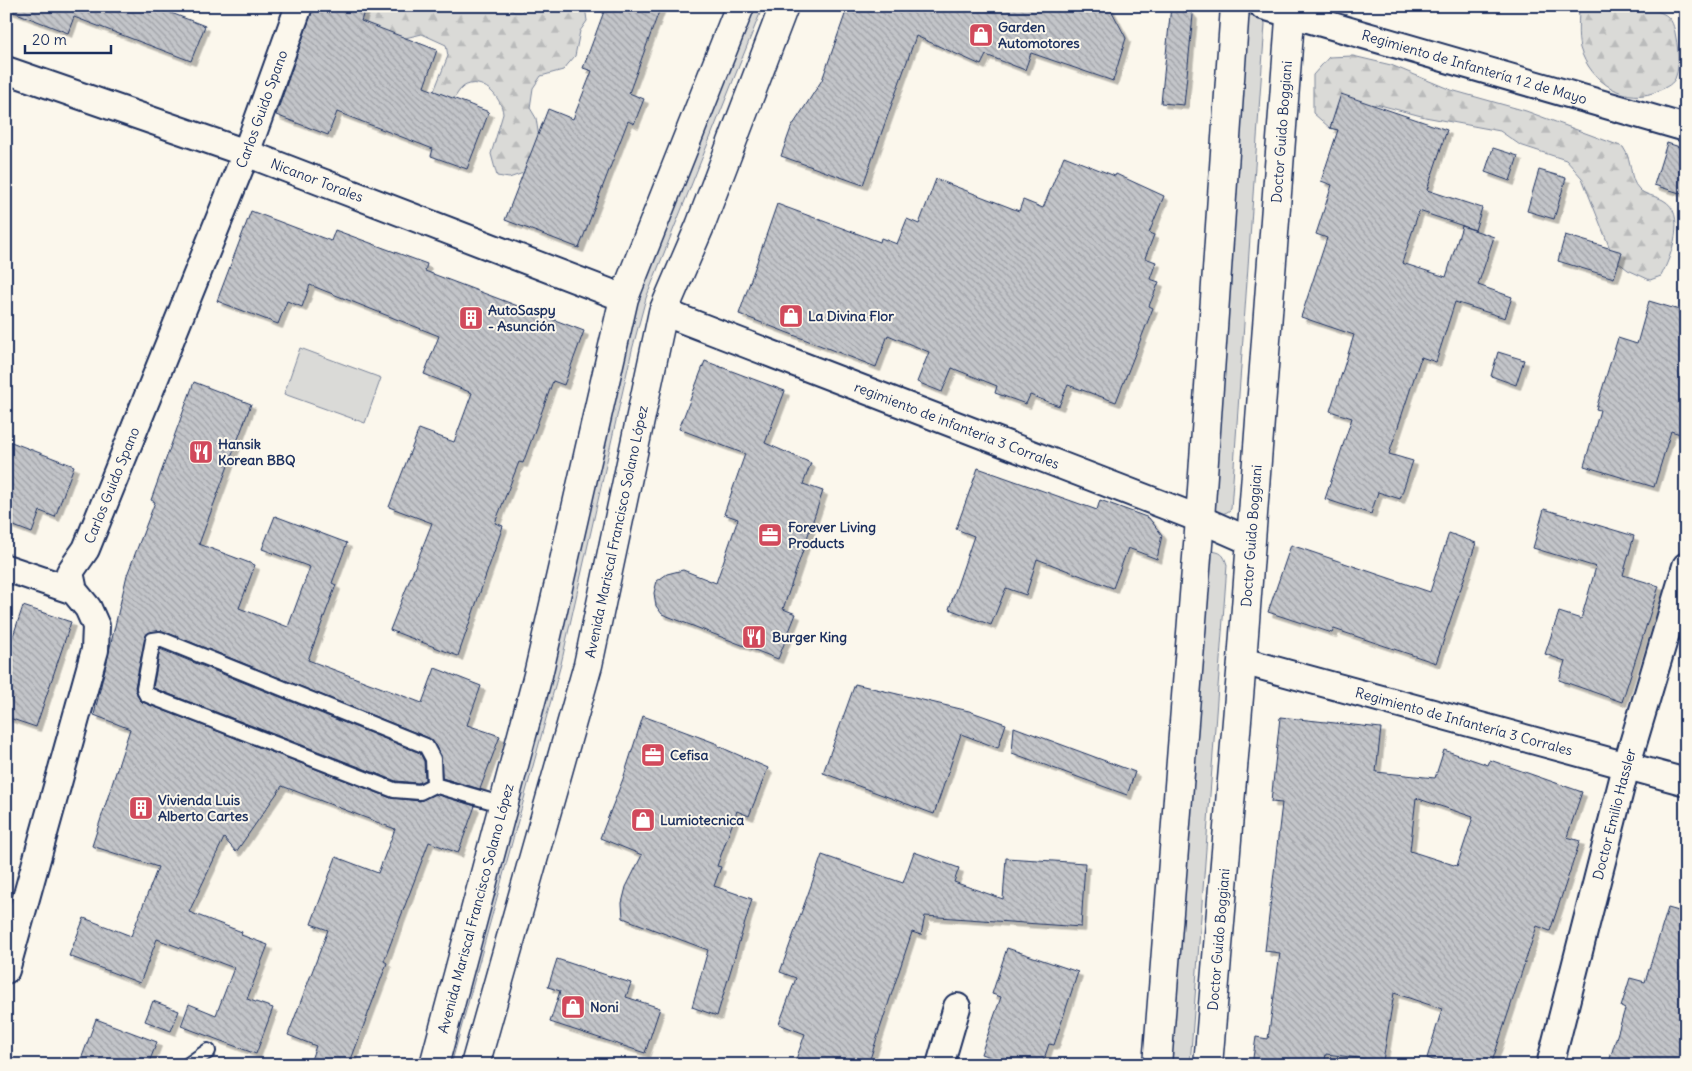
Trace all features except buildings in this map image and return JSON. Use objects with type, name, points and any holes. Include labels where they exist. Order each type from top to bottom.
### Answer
[{"type":"main road","name":"Avenida Mariscal Francisco Solano López","points":[[434,1065],[538,675],[624,298],[740,6]]},
{"type":"main road","name":"Avenida Mariscal Francisco Solano López","points":[[475,1065],[588,665],[663,312],[700,226],[784,6]]},
{"type":"main road","points":[[1157,1065],[1200,519],[1235,6]]},
{"type":"main road","name":"Doctor Guido Boggiani","points":[[1208,1065],[1242,661],[1290,10]]},
{"type":"street","name":"Carlos Guido Spano","points":[[74,591],[70,572],[86,549],[246,153],[299,6]]},
{"type":"street","name":"Regimiento de Infantería 1 2 de Mayo","points":[[1263,6],[1290,10],[1686,128]]},
{"type":"street","name":"Nicanor Torales","points":[[6,70],[246,153],[624,298]]},
{"type":"street","name":"regimiento de infanteria 3 Corrales","points":[[663,312],[1200,519],[1250,541]]},
{"type":"street","name":"Doctor Emilio Hassler","points":[[1550,1065],[1626,766],[1686,566]]},
{"type":"street","points":[[6,568],[74,591],[88,608],[96,626],[95,650],[6,970]]},
{"type":"street","name":"Regimiento de Infantería 3 Corrales","points":[[1242,661],[1686,782]]},
{"type":"street","points":[[940,1065],[957,1007]]},
{"type":"lane","points":[[434,785],[433,759],[426,746],[160,639],[153,640],[144,686],[146,694],[394,790],[420,792],[434,785],[504,805]]},
{"type":"lane","points":[[188,1065],[208,1051]]},
{"type":"green space","points":[[308,6],[506,6],[514,12],[521,12],[527,6],[585,6],[587,21],[580,31],[575,56],[563,70],[541,76],[533,88],[530,108],[536,118],[539,138],[532,170],[509,178],[497,176],[491,154],[503,114],[502,107],[495,95],[477,84],[463,87],[453,100],[434,91],[448,56],[446,45],[422,34],[405,38],[309,26]]},
{"type":"green space","points":[[752,6],[763,6],[646,298],[632,350],[561,664],[451,1065],[442,1065],[636,297]]},
{"type":"green space","points":[[1579,6],[1642,7],[1652,9],[1669,17],[1675,30],[1678,57],[1678,67],[1674,81],[1660,90],[1635,95],[1623,93],[1601,81],[1585,60],[1580,48],[1578,32]]},
{"type":"green space","points":[[1249,15],[1264,19],[1265,24],[1231,509],[1218,514],[1212,513],[1243,17]]},
{"type":"green space","points":[[1353,56],[1391,65],[1451,90],[1526,111],[1623,147],[1629,159],[1633,180],[1639,189],[1644,193],[1663,200],[1671,206],[1675,215],[1676,225],[1673,247],[1661,276],[1650,280],[1628,270],[1614,259],[1582,178],[1566,160],[1520,145],[1500,131],[1425,117],[1376,104],[1365,109],[1338,130],[1330,128],[1313,113],[1313,75],[1329,57]]},
{"type":"green space","points":[[300,348],[381,378],[365,423],[284,394]]},
{"type":"green space","points":[[1210,551],[1222,554],[1227,565],[1190,1065],[1165,1065]]},
{"type":"place","name":"Garden Automotores","points":[[981,35]]},
{"type":"place","name":"La Divina Flor","points":[[791,316]]},
{"type":"place","name":"AutoSaspy - Asunción","points":[[471,318]]},
{"type":"place","name":"Hansik Korean BBQ","points":[[201,452]]},
{"type":"place","name":"Forever Living Products","points":[[770,535]]},
{"type":"place","name":"Burger King","points":[[754,637]]},
{"type":"place","name":"Cefisa","points":[[653,755]]},
{"type":"place","name":"Vivienda Luis Alberto Cartes","points":[[141,808]]},
{"type":"place","name":"Lumiotecnica","points":[[643,820]]},
{"type":"place","name":"Noni","points":[[573,1007]]}]
